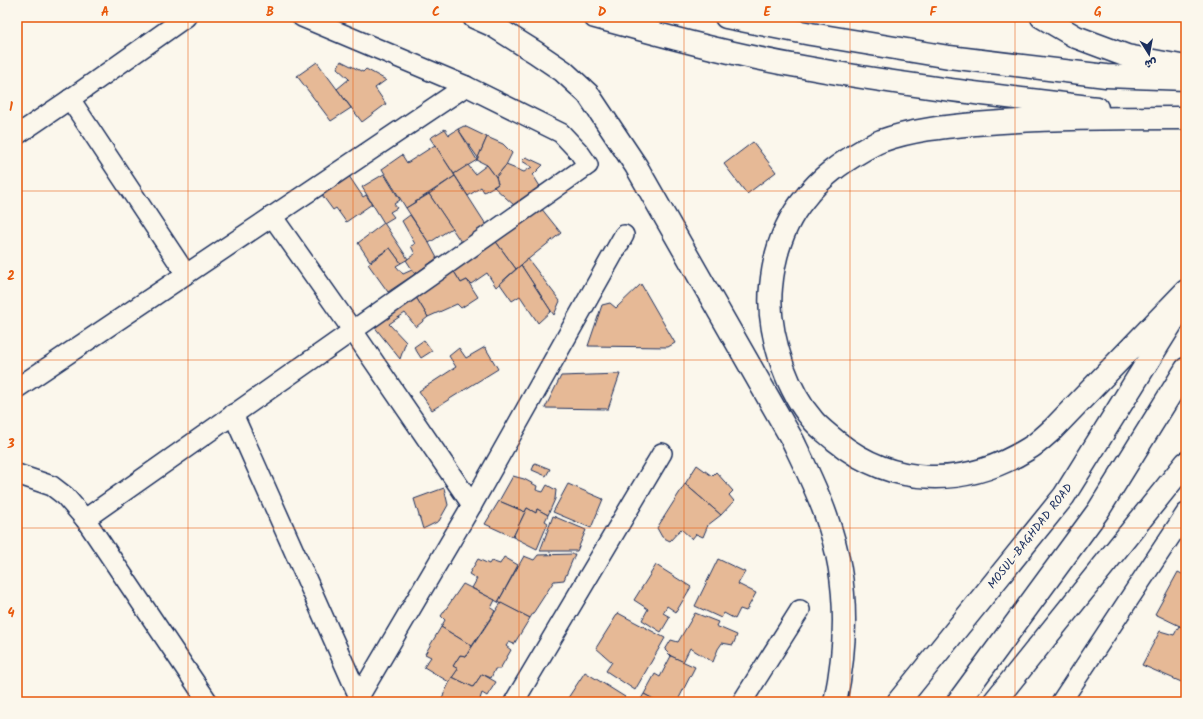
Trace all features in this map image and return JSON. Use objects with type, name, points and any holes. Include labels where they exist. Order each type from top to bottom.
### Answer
[{"type":"highway","points":[[474,17],[492,25],[541,55],[563,71],[588,94],[636,166],[793,441],[827,517],[836,547],[845,623],[842,666],[835,702]]},
{"type":"highway","points":[[595,17],[729,52],[811,69],[945,89],[1186,118]]},
{"type":"highway","points":[[726,17],[811,34],[949,57],[1106,76],[1186,79]]},
{"type":"highway","points":[[1042,17],[1076,37],[1127,56],[1186,67]]},
{"type":"highway","points":[[1186,118],[1096,118],[1002,122],[949,126],[910,132],[879,141],[832,169],[813,187],[797,207],[786,227],[777,252],[772,276],[770,299],[771,324],[777,351],[787,377],[797,399],[812,420],[846,449],[869,462],[912,476],[937,477],[958,475],[981,470],[1005,461],[1029,448],[1053,429],[1186,291]]},
{"type":"highway","name":"MOSUL-BAGHDAD ROAD","points":[[898,702],[1064,496],[1186,300]]},
{"type":"highway","points":[[958,702],[1098,511],[1186,369]]},
{"type":"highway","points":[[994,702],[1186,463]]},
{"type":"street","points":[[17,135],[186,17]]},
{"type":"street","points":[[85,519],[588,165],[579,152],[561,134],[466,86],[302,17]]},
{"type":"street","points":[[17,388],[466,86]]},
{"type":"street","points":[[70,99],[186,274]]},
{"type":"street","points":[[272,216],[472,505]]},
{"type":"street","points":[[357,699],[472,505],[624,235]]},
{"type":"street","points":[[233,414],[357,699]]},
{"type":"street","points":[[514,702],[662,453]]},
{"type":"street","points":[[17,474],[52,486],[65,496],[85,519],[208,702]]},
{"type":"street","points":[[1061,702],[1186,514]]},
{"type":"street","points":[[742,702],[800,610]]},
{"type":"building","points":[[341,61],[363,72],[366,69],[386,80],[375,88],[386,104],[362,122],[337,89],[349,79],[337,68]]},
{"type":"building","points":[[317,62],[351,108],[331,121],[297,76]]},
{"type":"building","points":[[464,126],[487,137],[478,158],[458,129]]},
{"type":"building","points":[[445,129],[449,135],[458,129],[477,160],[454,174],[430,138]]},
{"type":"building","points":[[487,137],[503,144],[512,153],[506,165],[496,177],[487,165],[477,160]]},
{"type":"building","points":[[753,142],[776,172],[747,194],[724,164]]},
{"type":"building","points":[[435,145],[455,176],[406,208],[382,169],[402,155],[407,163]]},
{"type":"building","points":[[526,157],[543,165],[533,175],[541,188],[515,206],[494,187],[498,184],[496,177],[506,165],[524,172],[532,167],[522,161]]},
{"type":"building","points":[[468,165],[475,174],[487,165],[496,177],[498,184],[484,192],[481,187],[468,196],[454,174]]},
{"type":"building","points":[[384,174],[400,200],[394,204],[397,208],[390,212],[394,217],[384,223],[362,187]]},
{"type":"building","points":[[349,176],[363,197],[366,195],[372,204],[346,222],[336,208],[333,210],[322,195]]},
{"type":"building","points":[[455,176],[487,226],[461,242],[429,194]]},
{"type":"building","points":[[429,194],[452,228],[429,243],[406,208]]},
{"type":"building","points":[[541,208],[561,233],[516,269],[494,239]]},
{"type":"building","points":[[410,215],[429,243],[437,258],[415,274],[406,260],[415,254],[411,246],[415,244],[402,221]]},
{"type":"building","points":[[384,223],[408,259],[401,263],[390,248],[370,261],[358,243]]},
{"type":"building","points":[[494,239],[516,269],[496,287],[487,273],[471,284],[467,280],[461,283],[453,270]]},
{"type":"building","points":[[390,248],[401,263],[396,266],[403,274],[412,270],[415,274],[388,292],[368,264]]},
{"type":"building","points":[[528,259],[560,301],[554,315],[521,265]]},
{"type":"building","points":[[521,265],[551,311],[538,323],[520,296],[512,301],[500,284]]},
{"type":"building","points":[[453,270],[461,283],[467,280],[478,297],[461,308],[457,304],[428,317],[414,294]]},
{"type":"building","points":[[641,284],[675,343],[668,347],[588,346],[602,305],[610,303],[616,308]]},
{"type":"building","points":[[414,294],[428,317],[416,327],[405,313],[389,324],[406,342],[400,359],[373,325]]},
{"type":"building","points":[[424,340],[432,351],[421,358],[414,347]]},
{"type":"building","points":[[485,347],[498,369],[432,410],[419,391],[456,367],[449,356],[459,348],[466,358]]},
{"type":"building","points":[[620,374],[608,409],[545,408],[561,376]]},
{"type":"building","points":[[535,463],[550,469],[546,476],[532,470]]},
{"type":"building","points":[[697,465],[712,476],[716,472],[733,491],[729,495],[734,501],[721,515],[685,484]]},
{"type":"building","points":[[513,476],[524,479],[537,486],[536,490],[543,492],[547,485],[556,490],[555,499],[548,515],[537,509],[536,513],[527,508],[525,512],[499,501]]},
{"type":"building","points":[[568,484],[603,499],[591,528],[553,512]]},
{"type":"building","points":[[685,484],[721,515],[708,525],[703,537],[696,534],[692,539],[681,529],[670,541],[662,537],[657,528]]},
{"type":"building","points":[[444,488],[448,505],[439,521],[423,529],[414,499]]},
{"type":"building","points":[[499,501],[525,512],[513,537],[485,524]]},
{"type":"building","points":[[527,508],[536,513],[537,509],[548,515],[545,521],[548,523],[537,549],[513,537]]},
{"type":"building","points":[[553,516],[586,530],[577,551],[540,551]]},
{"type":"building","points":[[575,554],[564,580],[554,581],[530,618],[498,602],[524,556],[534,560],[538,555]]},
{"type":"building","points":[[504,557],[518,565],[498,602],[472,588],[477,579],[469,574],[478,559],[489,564],[491,561],[500,564]]},
{"type":"building","points":[[718,559],[745,572],[738,584],[756,593],[746,611],[740,609],[735,619],[724,613],[721,618],[695,606]]},
{"type":"building","points":[[656,565],[691,587],[676,612],[667,606],[663,613],[670,617],[661,632],[642,620],[648,609],[634,600]]},
{"type":"building","points":[[1178,572],[1186,576],[1186,629],[1155,614]]},
{"type":"building","points":[[463,584],[495,600],[491,608],[495,611],[472,646],[441,627],[445,620],[441,616]]},
{"type":"building","points":[[501,603],[530,618],[514,644],[509,642],[506,646],[511,650],[500,669],[495,669],[491,678],[482,674],[473,687],[452,677],[458,669],[453,666],[460,655],[466,656]]},
{"type":"building","points":[[618,613],[665,638],[635,690],[606,671],[612,662],[596,648]]},
{"type":"building","points":[[695,613],[718,622],[716,626],[737,635],[733,645],[722,643],[713,662],[690,648],[683,662],[671,656],[665,650],[671,640],[678,642]]},
{"type":"building","points":[[1179,626],[1186,629],[1186,684],[1142,665],[1160,631],[1174,635]]},
{"type":"building","points":[[441,627],[472,646],[466,656],[460,655],[453,666],[458,669],[449,682],[424,667],[431,657],[425,654]]},
{"type":"building","points":[[671,656],[695,667],[677,702],[659,702],[644,694],[655,674],[660,677]]},
{"type":"building","points":[[585,672],[625,697],[621,702],[566,701]]},
{"type":"building","points":[[482,674],[496,682],[487,696],[482,693],[480,699],[483,702],[440,702],[452,677],[473,687]]},
{"type":"building","points":[[644,694],[659,702],[639,702]]}]
